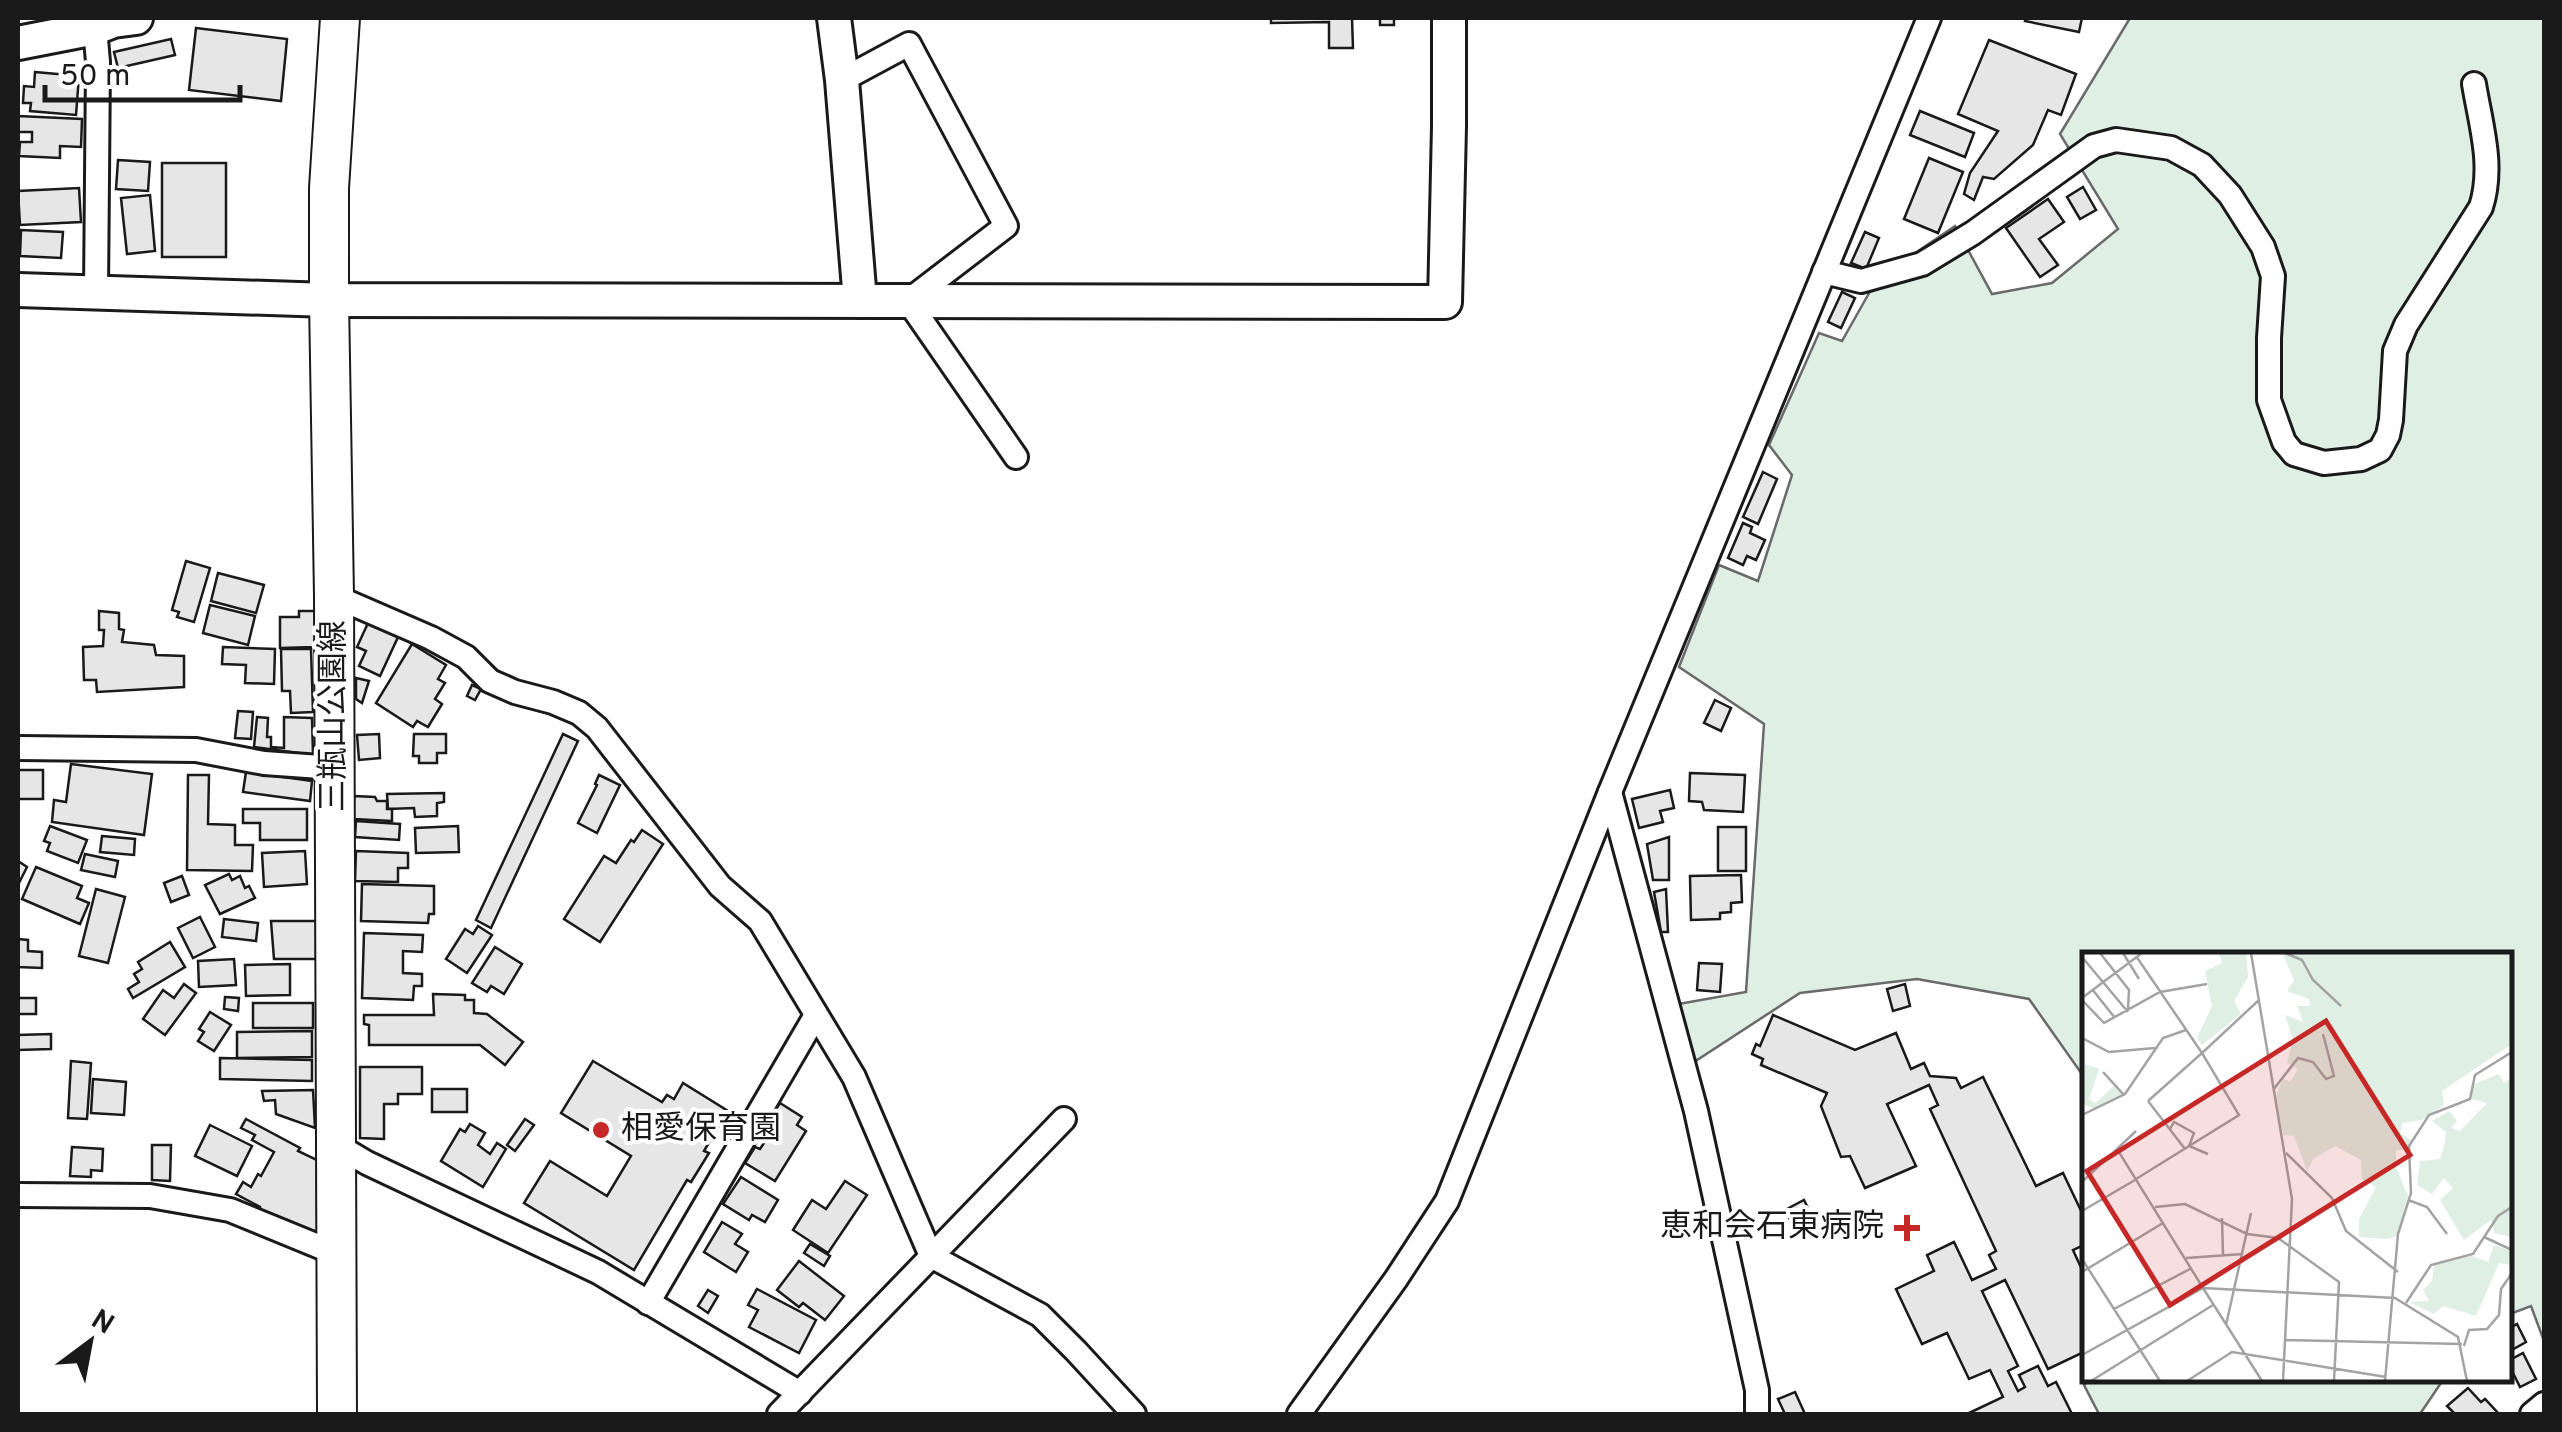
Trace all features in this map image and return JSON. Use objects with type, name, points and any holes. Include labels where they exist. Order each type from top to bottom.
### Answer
[{"type":"main road","name":"三瓶山公園線","points":[[336,1414],[334,596],[328,300],[329,188],[340,18]]},
{"type":"street","points":[[18,43],[136,18]]},
{"type":"street","points":[[834,18],[860,301]]},
{"type":"street","points":[[18,290],[328,300],[1444,302],[1448,18]]},
{"type":"street","points":[[1299,1414],[1447,1201],[1610,792],[1929,18]]},
{"type":"street","points":[[94,28],[98,62],[96,292]]},
{"type":"street","points":[[842,80],[909,44],[1006,226],[908,301]]},
{"type":"street","points":[[1824,272],[1860,281],[1922,264],[1973,233],[2094,146],[2116,140],[2171,148],[2202,165],[2230,195],[2263,247],[2272,276],[2269,400],[2284,442],[2294,454],[2324,463],[2361,460],[2380,450],[2388,435],[2395,350],[2406,324],[2482,207],[2488,186],[2488,162],[2474,84]]},
{"type":"street","points":[[908,301],[1016,457]]},
{"type":"street","points":[[334,596],[432,638],[466,658],[490,681],[579,713],[597,728],[720,886],[760,921],[854,1077],[931,1256],[1040,1315],[1134,1414]]},
{"type":"street","points":[[18,748],[196,750],[264,762],[335,768]]},
{"type":"street","points":[[1610,792],[1696,1110],[1756,1390],[1756,1414]]},
{"type":"street","points":[[648,1303],[816,1015]]},
{"type":"street","points":[[778,1414],[1064,1118]]},
{"type":"street","points":[[334,1144],[598,1272],[800,1393]]},
{"type":"street","points":[[18,1195],[150,1196],[230,1210],[336,1253]]},
{"type":"street","points":[[2532,1414],[2544,1404]]},
{"type":"green space","points":[[2130,18],[2544,18],[2544,1341],[2531,1306],[2512,1313],[2512,952],[2082,952],[2082,1074],[2029,999],[1917,979],[1800,993],[1694,1062],[1673,1005],[1746,992],[1764,724],[1679,667],[1719,565],[1758,581],[1792,475],[1769,445],[1819,333],[1842,341],[1877,279],[1955,226],[1992,294],[2052,283],[2118,229],[2060,134]]},
{"type":"green space","points":[[2442,1382],[2420,1414],[2099,1414],[2084,1385]]},
{"type":"building","points":[[1271,18],[1352,18],[1353,48],[1329,48],[1329,22],[1271,23]]},
{"type":"building","points":[[1380,18],[1394,18],[1394,25],[1380,25]]},
{"type":"building","points":[[2082,18],[2079,32],[2025,21]]},
{"type":"building","points":[[196,28],[287,39],[281,101],[189,90]]},
{"type":"building","points":[[171,39],[175,55],[118,68],[114,52]]},
{"type":"building","points":[[1989,40],[2076,74],[2061,115],[2048,110],[2033,145],[1994,179],[1983,177],[1974,200],[1964,194],[1970,173],[1998,131],[1958,114]]},
{"type":"building","points":[[35,72],[79,76],[76,115],[30,111],[31,103],[23,103],[24,86],[34,87]]},
{"type":"building","points":[[1920,111],[1974,133],[1965,157],[1910,135]]},
{"type":"building","points":[[18,116],[82,119],[81,147],[60,146],[60,158],[19,156],[20,142],[32,142],[32,132],[18,132]]},
{"type":"building","points":[[1929,158],[1963,172],[1938,233],[1904,219]]},
{"type":"building","points":[[118,160],[150,162],[148,191],[116,189]]},
{"type":"building","points":[[162,163],[226,163],[226,257],[162,257]]},
{"type":"building","points":[[2083,187],[2096,210],[2080,219],[2067,197]]},
{"type":"building","points":[[79,188],[81,222],[20,225],[18,191]]},
{"type":"building","points":[[150,195],[155,251],[127,254],[121,198]]},
{"type":"building","points":[[2048,199],[2064,222],[2039,239],[2058,265],[2040,277],[2006,228]]},
{"type":"building","points":[[21,230],[63,232],[61,258],[20,256]]},
{"type":"building","points":[[1865,232],[1879,238],[1866,269],[1851,263]]},
{"type":"building","points":[[1842,292],[1855,298],[1841,328],[1828,322]]},
{"type":"building","points":[[1763,472],[1777,479],[1758,524],[1743,517]]},
{"type":"building","points":[[1743,523],[1752,527],[1750,533],[1765,540],[1756,560],[1747,556],[1743,565],[1728,558]]},
{"type":"building","points":[[186,561],[210,568],[194,622],[177,617],[179,612],[172,610]]},
{"type":"building","points":[[218,573],[264,585],[256,613],[211,601]]},
{"type":"building","points":[[210,605],[255,616],[248,645],[203,633]]},
{"type":"building","points":[[99,611],[119,613],[119,629],[124,630],[122,642],[154,645],[156,655],[184,656],[184,687],[97,692],[96,680],[84,680],[83,647],[103,646]]},
{"type":"building","points":[[299,611],[315,611],[315,647],[280,648],[280,617],[299,617]]},
{"type":"building","points":[[368,623],[398,637],[380,676],[359,666],[366,651],[357,647]]},
{"type":"building","points":[[412,644],[446,665],[438,679],[445,683],[435,699],[442,704],[428,727],[417,721],[413,727],[376,703]]},
{"type":"building","points":[[223,647],[275,649],[274,684],[245,683],[246,665],[222,664]]},
{"type":"building","points":[[281,649],[311,649],[313,712],[291,713],[290,691],[282,691]]},
{"type":"building","points":[[356,678],[369,681],[362,703],[356,699]]},
{"type":"building","points":[[472,685],[481,689],[475,700],[467,696]]},
{"type":"building","points":[[1715,700],[1731,708],[1721,731],[1704,723]]},
{"type":"building","points":[[238,711],[253,712],[251,739],[235,738]]},
{"type":"building","points":[[257,717],[268,718],[271,747],[284,748],[284,717],[312,718],[313,755],[254,747]]},
{"type":"building","points":[[379,734],[380,758],[359,760],[357,735]]},
{"type":"building","points":[[414,734],[446,734],[446,753],[437,753],[437,763],[419,763],[419,756],[413,756]]},
{"type":"building","points":[[563,734],[578,741],[491,928],[476,920]]},
{"type":"building","points":[[71,764],[152,774],[144,835],[52,822],[54,800],[66,802]]},
{"type":"building","points":[[18,770],[43,770],[43,799],[18,799]]},
{"type":"building","points":[[246,772],[312,781],[310,801],[243,792]]},
{"type":"building","points":[[1690,773],[1745,775],[1743,812],[1704,810],[1702,802],[1689,801]]},
{"type":"building","points":[[188,775],[209,775],[208,824],[235,825],[235,845],[253,845],[252,871],[187,870]]},
{"type":"building","points":[[599,775],[620,785],[597,833],[578,823]]},
{"type":"building","points":[[1670,790],[1674,808],[1660,811],[1663,822],[1639,828],[1632,799]]},
{"type":"building","points":[[444,793],[444,802],[437,803],[437,816],[415,817],[414,808],[388,809],[387,794]]},
{"type":"building","points":[[354,796],[387,801],[392,821],[353,819]]},
{"type":"building","points":[[243,809],[307,809],[307,840],[260,840],[260,823],[243,823]]},
{"type":"building","points":[[356,821],[400,824],[399,840],[355,837]]},
{"type":"building","points":[[50,826],[87,840],[78,863],[47,851],[50,843],[44,841]]},
{"type":"building","points":[[458,826],[459,852],[416,853],[415,828]]},
{"type":"building","points":[[1718,827],[1746,827],[1746,871],[1718,871]]},
{"type":"building","points":[[642,830],[663,844],[600,942],[564,919],[604,856],[616,863]]},
{"type":"building","points":[[102,836],[135,839],[134,855],[100,852]]},
{"type":"building","points":[[1669,837],[1669,880],[1653,880],[1647,844]]},
{"type":"building","points":[[305,851],[307,884],[264,887],[262,853]]},
{"type":"building","points":[[356,851],[408,853],[408,868],[398,868],[398,882],[355,881]]},
{"type":"building","points":[[85,854],[118,861],[115,877],[81,870]]},
{"type":"building","points":[[18,861],[27,867],[18,885]]},
{"type":"building","points":[[36,867],[82,886],[77,898],[89,903],[80,924],[22,899]]},
{"type":"building","points":[[229,874],[232,880],[240,876],[255,898],[220,914],[205,885]]},
{"type":"building","points":[[1741,875],[1742,902],[1731,903],[1731,912],[1720,913],[1720,919],[1691,920],[1690,876]]},
{"type":"building","points":[[182,876],[189,895],[171,902],[164,883]]},
{"type":"building","points":[[362,884],[434,886],[434,914],[429,914],[428,923],[361,921]]},
{"type":"building","points":[[96,889],[125,897],[108,963],[79,956]]},
{"type":"building","points":[[1666,889],[1668,932],[1661,932],[1654,892]]},
{"type":"building","points":[[200,917],[215,947],[193,958],[178,928]]},
{"type":"building","points":[[224,919],[258,923],[256,941],[222,937]]},
{"type":"building","points":[[271,921],[316,921],[316,959],[274,959]]},
{"type":"building","points":[[478,926],[492,935],[467,973],[446,959],[465,929],[473,934]]},
{"type":"building","points":[[364,933],[423,935],[422,952],[403,951],[403,973],[422,974],[422,986],[414,986],[413,1000],[362,998]]},
{"type":"building","points":[[18,939],[28,940],[28,951],[42,952],[42,968],[18,967]]},
{"type":"building","points":[[170,942],[185,967],[133,998],[128,989],[139,982],[134,974],[142,969],[138,962]]},
{"type":"building","points":[[495,947],[522,964],[504,994],[491,986],[487,992],[472,983]]},
{"type":"building","points":[[234,959],[236,985],[199,987],[198,961]]},
{"type":"building","points":[[1699,963],[1722,964],[1720,992],[1697,990]]},
{"type":"building","points":[[290,964],[290,995],[246,996],[245,965]]},
{"type":"building","points":[[184,984],[196,993],[165,1035],[143,1019],[163,990],[174,998]]},
{"type":"building","points":[[1905,984],[1910,1006],[1893,1011],[1887,989]]},
{"type":"building","points":[[433,994],[465,995],[465,1000],[474,1000],[474,1013],[487,1014],[523,1042],[505,1065],[480,1045],[369,1045],[369,1025],[364,1024],[364,1015],[434,1015]]},
{"type":"building","points":[[225,997],[239,998],[238,1011],[224,1009]]},
{"type":"building","points":[[18,998],[36,998],[36,1014],[18,1014]]},
{"type":"building","points":[[253,1003],[313,1003],[313,1028],[253,1028]]},
{"type":"building","points":[[210,1012],[231,1025],[214,1051],[198,1041],[204,1032],[199,1029]]},
{"type":"building","points":[[1773,1015],[1855,1050],[1896,1033],[1911,1069],[1924,1063],[1930,1076],[1956,1078],[1961,1088],[1983,1077],[2036,1186],[2063,1173],[2082,1213],[2082,1246],[2073,1250],[2082,1270],[2082,1353],[2048,1369],[2005,1280],[1982,1291],[2018,1366],[2008,1371],[2018,1391],[2025,1387],[2019,1375],[2038,1366],[2048,1386],[2056,1382],[2072,1414],[1967,1414],[2003,1397],[1990,1370],[1969,1379],[1947,1333],[1922,1344],[1896,1289],[1934,1271],[1927,1255],[1954,1242],[1972,1280],[1996,1269],[1989,1255],[1996,1251],[1930,1109],[1938,1105],[1929,1085],[1887,1104],[1916,1166],[1865,1188],[1850,1156],[1841,1157],[1821,1106],[1827,1093],[1761,1065],[1763,1059],[1752,1054],[1756,1044],[1760,1046]]},
{"type":"building","points":[[312,1031],[312,1057],[237,1058],[237,1032]]},
{"type":"building","points":[[51,1034],[51,1049],[18,1050],[18,1035]]},
{"type":"building","points":[[220,1058],[312,1060],[312,1081],[220,1079]]},
{"type":"building","points":[[71,1061],[91,1063],[87,1119],[68,1118]]},
{"type":"building","points":[[593,1061],[662,1102],[667,1095],[674,1099],[683,1083],[728,1111],[704,1151],[709,1153],[691,1182],[687,1180],[634,1270],[524,1203],[550,1161],[607,1196],[631,1156],[561,1113]]},
{"type":"building","points":[[360,1067],[422,1067],[422,1094],[398,1094],[398,1104],[384,1104],[384,1139],[360,1138]]},
{"type":"building","points":[[93,1079],[126,1082],[124,1115],[91,1113]]},
{"type":"building","points":[[432,1089],[467,1089],[467,1112],[432,1112]]},
{"type":"building","points":[[313,1090],[315,1128],[276,1114],[275,1100],[264,1101],[262,1091]]},
{"type":"building","points":[[780,1103],[802,1117],[797,1125],[806,1131],[775,1181],[745,1163],[755,1147],[760,1149],[766,1140],[759,1136]]},
{"type":"building","points":[[246,1119],[317,1160],[317,1240],[259,1212],[260,1207],[236,1194],[243,1182],[251,1187],[258,1174],[261,1176],[274,1152],[252,1140],[255,1135],[241,1128]]},
{"type":"building","points":[[525,1119],[534,1125],[515,1151],[507,1145]]},
{"type":"building","points":[[470,1124],[485,1133],[478,1145],[490,1154],[497,1143],[506,1149],[483,1187],[441,1161],[460,1129],[465,1132]]},
{"type":"building","points":[[210,1125],[252,1146],[237,1176],[195,1156]]},
{"type":"building","points":[[152,1145],[171,1145],[170,1181],[152,1180]]},
{"type":"building","points":[[72,1147],[103,1149],[102,1171],[91,1170],[91,1177],[70,1176]]},
{"type":"building","points":[[741,1177],[778,1200],[765,1222],[752,1215],[749,1220],[723,1204]]},
{"type":"building","points":[[845,1181],[867,1195],[828,1253],[793,1230],[812,1200],[826,1209]]},
{"type":"building","points":[[1804,1200],[1817,1226],[1798,1235],[1785,1210]]},
{"type":"building","points":[[722,1222],[742,1234],[735,1244],[748,1252],[736,1272],[704,1252]]},
{"type":"building","points":[[810,1244],[830,1256],[824,1266],[804,1253]]},
{"type":"building","points":[[799,1261],[844,1296],[825,1320],[777,1290]]},
{"type":"building","points":[[757,1289],[816,1320],[799,1353],[749,1327],[758,1310],[748,1305]]},
{"type":"building","points":[[708,1290],[718,1296],[708,1313],[698,1306]]},
{"type":"building","points":[[2517,1324],[2526,1342],[2512,1350],[2512,1327]]},
{"type":"building","points":[[2523,1353],[2536,1379],[2520,1387],[2512,1371],[2512,1359]]},
{"type":"building","points":[[2468,1388],[2499,1414],[2455,1414],[2447,1406]]},
{"type":"building","points":[[1795,1392],[1805,1414],[1785,1414],[1778,1399]]},
{"type":"place","name":"相愛保育園","points":[[601,1130]]},
{"type":"place","name":"恵和会石東病院","points":[[1907,1228]]}]
